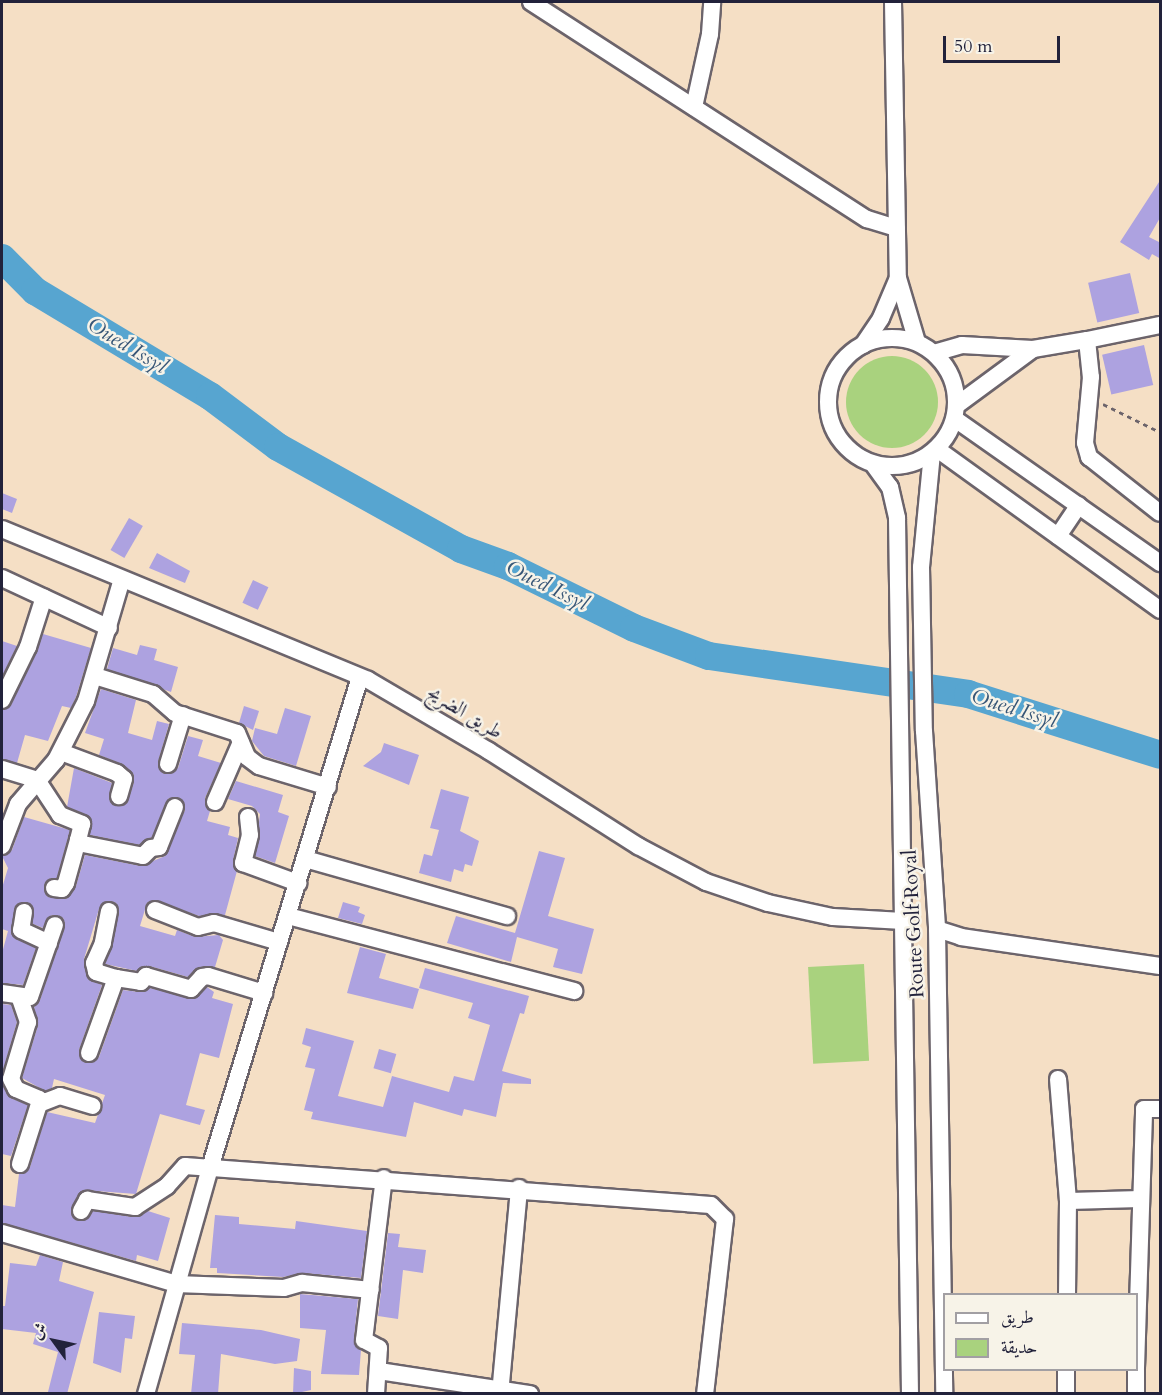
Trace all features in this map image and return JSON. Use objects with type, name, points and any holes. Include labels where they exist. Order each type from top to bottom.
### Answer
[{"type":"street","points":[[531,2],[867,219],[897,228]]},
{"type":"street","points":[[693,107],[710,34],[712,2]]},
{"type":"street","points":[[893,2],[898,278],[916,342]]},
{"type":"street","points":[[898,278],[863,345],[836,371],[828,408],[842,443],[873,464],[904,466],[934,451],[956,412],[1033,349]]},
{"type":"street","points":[[934,353],[962,345],[1033,349],[1161,325]]},
{"type":"street","points":[[863,345],[899,338],[916,342],[934,353],[952,376],[956,412],[1079,505],[1161,563]]},
{"type":"street","points":[[1087,340],[1091,398],[1085,443],[1089,457],[1161,513]]},
{"type":"street","points":[[934,451],[1161,610]]},
{"type":"street","name":"Route Golf Royal","points":[[934,451],[921,542],[924,731],[937,929],[943,1328]]},
{"type":"street","name":"Route Golf Royal","points":[[873,464],[890,487],[895,505],[910,1394]]},
{"type":"street","points":[[1058,536],[1079,505]]},
{"type":"street","name":"طريق الضريح","points":[[2,530],[360,676],[463,735],[638,846],[706,882],[768,903],[833,917],[903,921]]},
{"type":"street","points":[[2,578],[109,628]]},
{"type":"street","points":[[2,846],[9,819],[61,752],[95,676],[122,579]]},
{"type":"street","points":[[2,700],[28,647],[44,597]]},
{"type":"street","points":[[95,676],[153,694],[164,706],[183,715],[237,733],[251,762],[328,786]]},
{"type":"street","points":[[146,1394],[210,1168],[360,676]]},
{"type":"street","points":[[168,764],[183,715]]},
{"type":"street","points":[[215,802],[241,742]]},
{"type":"street","points":[[61,752],[117,773],[124,779],[119,796]]},
{"type":"street","points":[[2,769],[37,780],[60,815],[81,824],[66,883],[62,889],[54,888]]},
{"type":"street","points":[[78,840],[143,856],[151,848],[159,848],[175,807]]},
{"type":"street","points":[[248,818],[250,836],[243,863],[298,883]]},
{"type":"street","points":[[306,859],[507,916]]},
{"type":"street","points":[[154,910],[198,927],[214,922],[279,942]]},
{"type":"street","points":[[109,911],[103,943],[94,963],[96,972],[141,982],[146,976],[191,989],[202,977],[208,976],[264,993]]},
{"type":"street","points":[[24,912],[21,930],[49,943]]},
{"type":"street","points":[[288,916],[574,991]]},
{"type":"street","points":[[2,993],[30,997],[55,925]]},
{"type":"street","points":[[937,929],[970,938],[1161,966]]},
{"type":"street","points":[[89,1053],[116,978]]},
{"type":"street","points":[[19,996],[28,1022],[11,1079],[16,1089],[39,1099],[20,1164]]},
{"type":"street","points":[[1058,1079],[1068,1202],[1067,1293]]},
{"type":"street","points":[[39,1104],[60,1096],[92,1106]]},
{"type":"street","points":[[1138,1301],[1143,1109],[1161,1109]]},
{"type":"street","points":[[81,1211],[87,1200],[135,1207],[167,1186],[186,1166],[519,1188],[711,1205],[719,1210],[725,1219],[705,1394]]},
{"type":"street","points":[[376,1394],[380,1371],[379,1348],[364,1340],[384,1178]]},
{"type":"street","points":[[500,1391],[519,1188]]},
{"type":"street","points":[[1068,1202],[1141,1199]]},
{"type":"street","points":[[2,1233],[176,1284],[284,1288],[302,1283],[356,1292],[371,1290]]},
{"type":"street","points":[[380,1371],[530,1394]]},
{"type":"street","name":"Route Golf Royal","points":[[944,1371],[944,1394]]},
{"type":"street","points":[[1066,1371],[1066,1394]]},
{"type":"street","points":[[1136,1371],[1136,1394]]},
{"type":"path","points":[[1091,398],[1161,432]]},
{"type":"green space","points":[[892,356],[910,359],[925,369],[935,384],[938,402],[935,420],[925,435],[910,445],[892,448],[874,445],[859,435],[849,420],[846,402],[849,384],[859,369],[874,359]]},
{"type":"green space","points":[[864,964],[869,1061],[813,1064],[808,967]]},
{"type":"building","points":[[1161,179],[1161,216],[1149,237],[1161,243],[1161,259],[1152,254],[1149,260],[1120,242]]},
{"type":"building","points":[[1130,273],[1139,313],[1097,323],[1088,283]]},
{"type":"building","points":[[1144,345],[1153,385],[1111,395],[1102,355]]},
{"type":"building","points":[[2,493],[17,499],[12,513],[2,509]]},
{"type":"building","points":[[129,518],[143,526],[124,558],[110,550]]},
{"type":"building","points":[[157,553],[190,571],[185,583],[149,568]]},
{"type":"building","points":[[253,580],[268,587],[258,610],[242,603]]},
{"type":"building","points":[[43,634],[91,648],[71,708],[62,706],[48,741],[25,735],[17,763],[2,759],[2,710],[11,705]]},
{"type":"building","points":[[2,641],[17,646],[2,677]]},
{"type":"building","points":[[140,645],[157,649],[154,660],[178,667],[171,692],[107,669],[113,648],[137,655]]},
{"type":"building","points":[[101,689],[136,700],[128,733],[152,740],[157,721],[169,724],[158,762],[164,774],[178,768],[188,736],[203,740],[198,756],[221,763],[205,798],[210,811],[207,821],[230,827],[228,835],[238,838],[233,861],[237,871],[225,915],[199,916],[154,900],[147,903],[140,926],[175,936],[177,930],[195,937],[219,935],[223,940],[215,967],[200,967],[188,977],[149,966],[137,971],[105,964],[119,913],[116,903],[110,901],[99,909],[84,959],[88,979],[102,985],[79,1050],[86,1063],[99,1057],[123,990],[140,992],[150,988],[193,999],[207,987],[214,992],[212,998],[233,1004],[219,1058],[200,1053],[186,1105],[205,1110],[200,1125],[160,1114],[136,1194],[83,1190],[72,1207],[72,1217],[81,1221],[93,1211],[133,1217],[148,1211],[170,1218],[158,1261],[137,1255],[136,1261],[2,1223],[2,1205],[15,1207],[19,1174],[30,1167],[47,1112],[95,1123],[105,1095],[54,1079],[52,1088],[45,1091],[22,1078],[38,1025],[34,1007],[40,1000],[65,924],[63,918],[52,915],[43,928],[33,924],[31,904],[16,905],[11,934],[36,948],[23,985],[2,983],[2,953],[8,931],[2,929],[2,888],[8,868],[2,856],[12,850],[24,817],[70,830],[57,878],[49,879],[44,887],[48,897],[66,899],[76,886],[85,855],[141,866],[165,856],[185,810],[179,798],[169,798],[152,837],[140,845],[90,835],[90,818],[67,807],[74,768],[112,783],[109,798],[117,806],[127,803],[134,782],[134,775],[124,765],[99,755],[104,739],[85,733]]},
{"type":"building","points":[[244,706],[259,711],[253,730],[239,723]]},
{"type":"building","points":[[285,708],[311,716],[296,766],[264,756],[252,741],[255,728],[277,734]]},
{"type":"building","points":[[384,743],[419,755],[409,785],[363,766],[381,752]]},
{"type":"building","points":[[236,781],[283,795],[278,812],[289,816],[275,863],[255,856],[260,814],[252,806],[228,799]]},
{"type":"building","points":[[441,789],[469,797],[460,831],[479,841],[472,866],[465,864],[463,872],[454,869],[451,882],[419,873],[424,854],[432,856],[439,830],[430,828]]},
{"type":"building","points":[[539,851],[565,858],[548,916],[594,929],[582,974],[553,967],[558,949],[517,937],[511,962],[447,943],[456,916],[515,933]]},
{"type":"building","points":[[343,902],[360,907],[358,912],[365,915],[362,924],[338,918]]},
{"type":"building","points":[[360,947],[386,954],[379,978],[419,989],[413,1009],[347,993]]},
{"type":"building","points":[[425,968],[529,996],[524,1014],[520,1013],[502,1071],[531,1079],[531,1084],[503,1083],[496,1117],[464,1109],[462,1116],[414,1102],[406,1137],[311,1119],[313,1112],[304,1110],[315,1069],[305,1067],[311,1047],[302,1044],[306,1028],[354,1041],[338,1096],[383,1107],[392,1076],[449,1092],[454,1076],[474,1081],[490,1025],[468,1018],[473,1003],[419,988]]},
{"type":"building","points":[[2,1004],[11,1005],[17,1022],[2,1074]]},
{"type":"building","points":[[379,1049],[396,1054],[391,1073],[373,1068]]},
{"type":"building","points":[[2,1083],[11,1098],[28,1105],[11,1156],[2,1154]]},
{"type":"building","points":[[215,1215],[239,1217],[239,1224],[295,1229],[296,1221],[367,1231],[361,1278],[303,1273],[283,1277],[217,1273],[217,1268],[210,1268]]},
{"type":"building","points":[[388,1233],[400,1234],[398,1247],[426,1250],[423,1273],[403,1270],[398,1319],[378,1316]]},
{"type":"building","points":[[40,1255],[63,1262],[59,1281],[94,1292],[67,1394],[48,1392],[58,1352],[33,1344],[36,1333],[2,1329],[2,1306],[5,1306],[10,1263],[36,1266]]},
{"type":"building","points":[[300,1294],[358,1299],[354,1339],[361,1350],[359,1375],[321,1374],[326,1330],[300,1328]]},
{"type":"building","points":[[99,1312],[135,1316],[132,1339],[125,1338],[121,1373],[93,1363]]},
{"type":"building","points":[[182,1323],[261,1330],[300,1339],[297,1361],[275,1364],[221,1354],[218,1394],[191,1394],[195,1355],[179,1354]]},
{"type":"building","points":[[294,1368],[311,1371],[311,1390],[293,1394]]},
{"type":"waterway","name":"Oued Issyl","points":[[2,258],[35,291],[210,396],[278,447],[461,549],[508,566],[634,628],[709,656],[968,694],[1160,755]]}]
